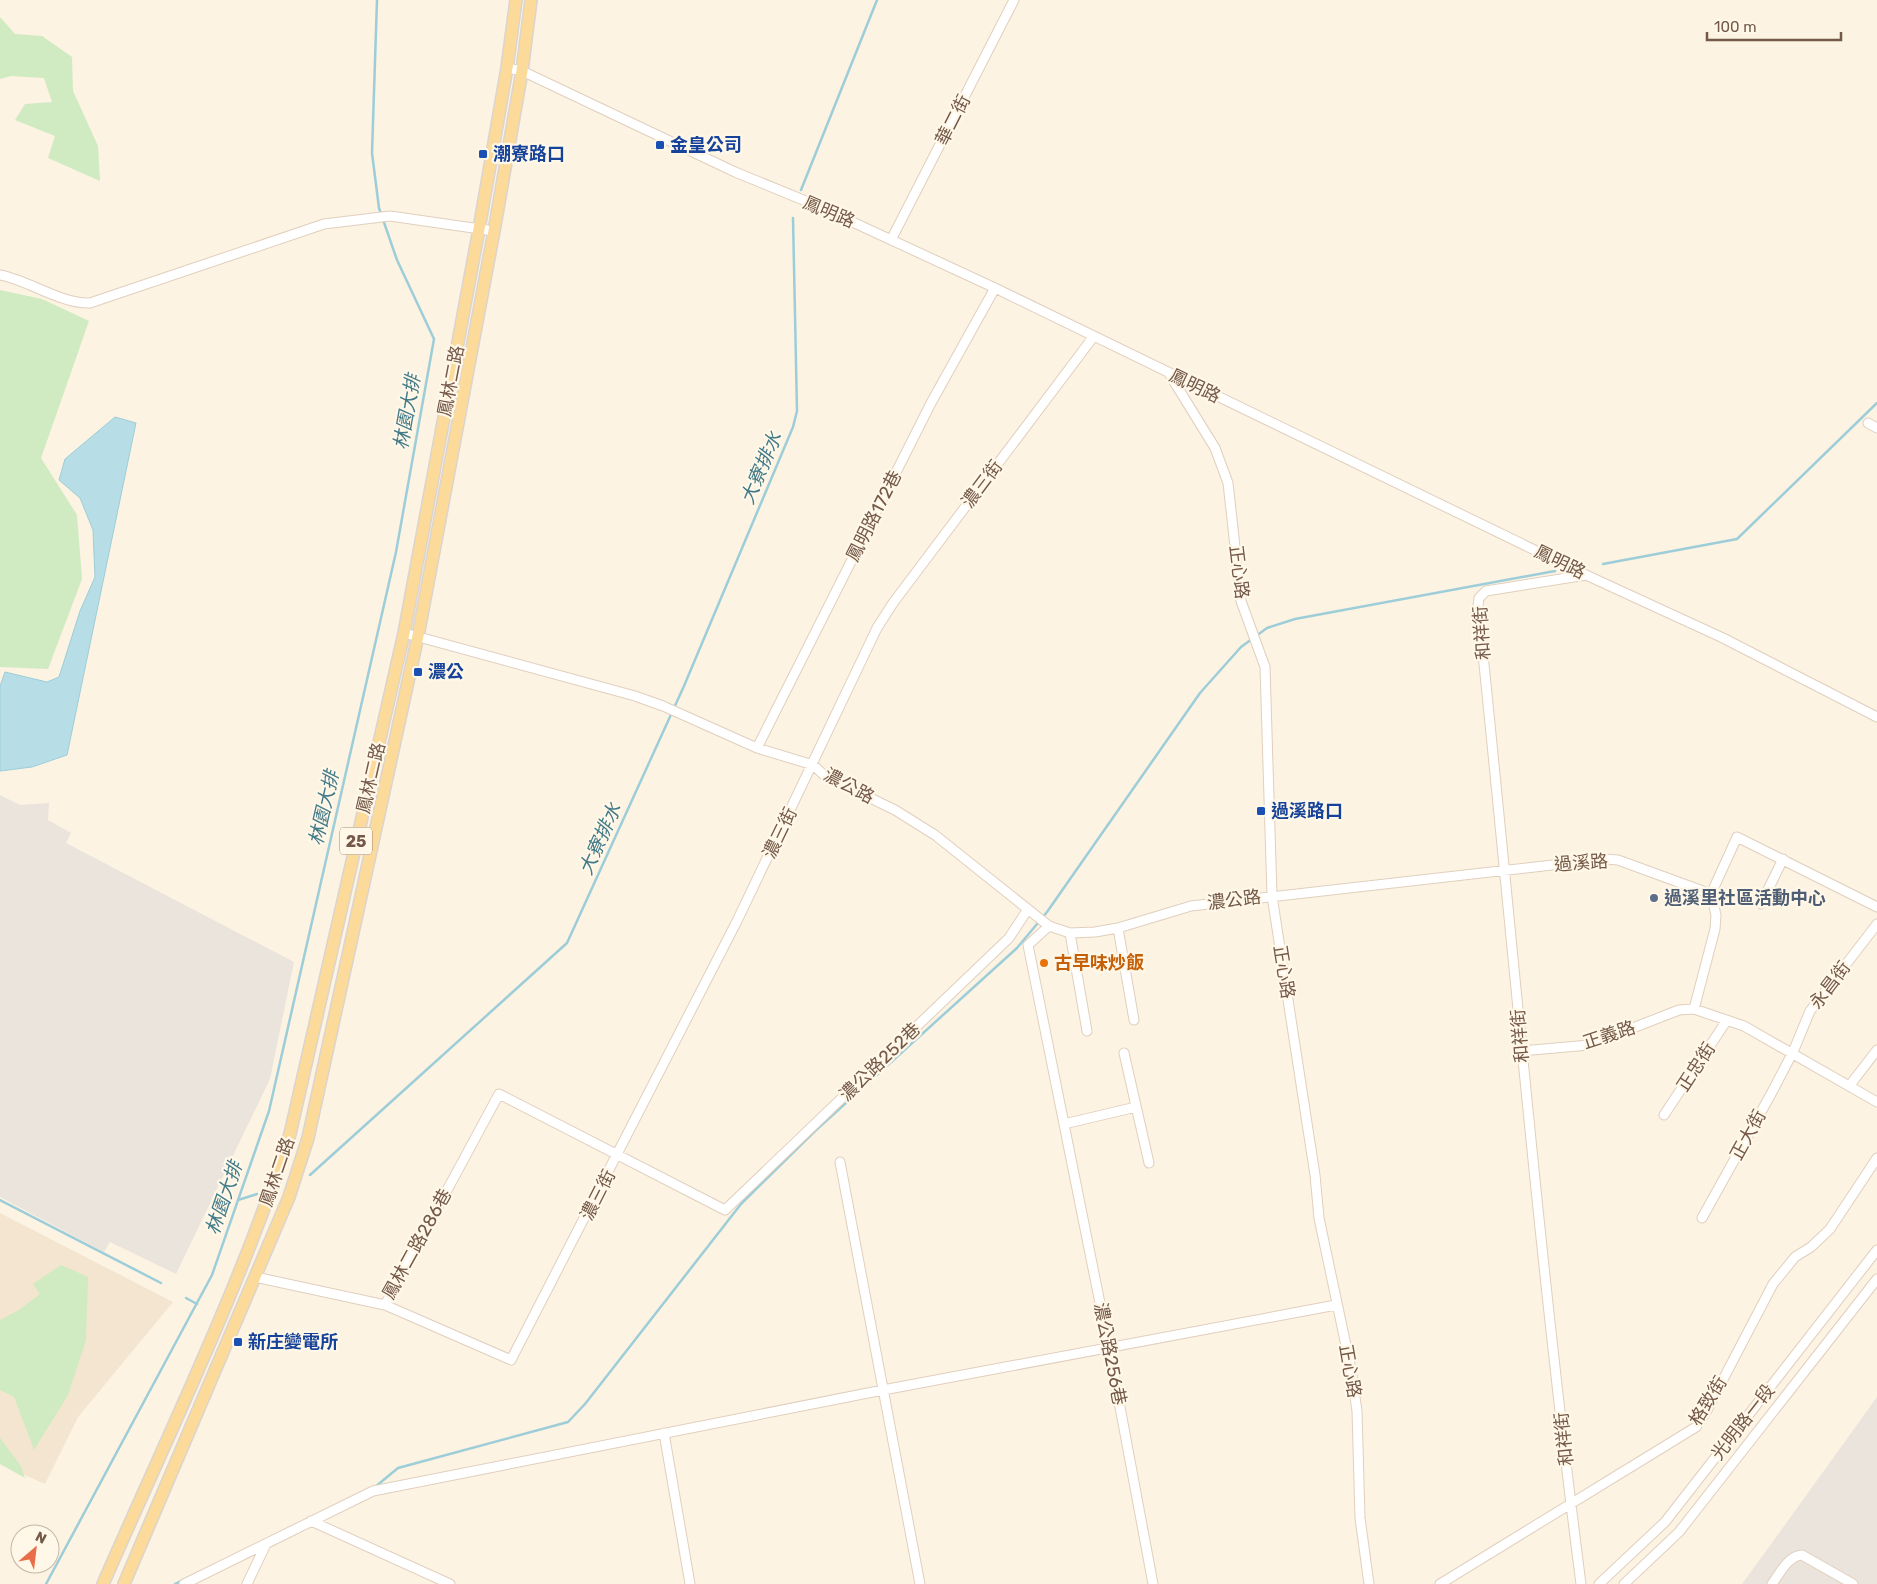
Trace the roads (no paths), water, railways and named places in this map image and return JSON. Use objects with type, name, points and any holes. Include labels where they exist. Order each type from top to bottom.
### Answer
[{"type":"main road","name":"鳳林二路","points":[[104,1584],[240,1272],[271,1193],[290,1134],[404,633],[479,229],[507,68],[516,0]]},
{"type":"main road","name":"鳳林二路","points":[[124,1584],[289,1197],[308,1138],[418,636],[494,231],[522,71],[531,0]]},
{"type":"street","name":"華二街","points":[[892,240],[1014,0]]},
{"type":"street","name":"鳳明路","points":[[507,68],[522,71],[735,172],[818,206],[995,288],[1586,574],[1723,638],[1877,717]]},
{"type":"street","points":[[0,275],[22,280],[71,301],[90,303],[324,224],[390,216],[494,231]]},
{"type":"street","name":"鳳明路172巷","points":[[757,748],[931,403],[995,288]]},
{"type":"street","name":"濃三街","points":[[385,1305],[511,1360],[618,1155],[813,765],[877,628],[893,602],[1094,336]]},
{"type":"street","name":"正心路","points":[[1170,373],[1215,448],[1228,483],[1241,601],[1264,667],[1267,696],[1272,896],[1316,1175],[1319,1218],[1351,1369],[1357,1411],[1360,1518],[1369,1584]]},
{"type":"street","points":[[1868,423],[1877,428]]},
{"type":"street","name":"和祥街","points":[[1581,1584],[1521,1051],[1505,869],[1478,606],[1479,598],[1486,591],[1586,574]]},
{"type":"street","name":"濃公路","points":[[404,633],[635,696],[680,713],[757,748],[813,765],[825,776],[843,783],[918,823],[1044,921],[1070,933],[1118,928],[1192,906],[1272,896]]},
{"type":"street","points":[[1877,907],[1736,837],[1712,894],[1716,915],[1715,929],[1694,1009],[1744,1026],[1793,1052],[1877,1102]]},
{"type":"street","name":"過溪路","points":[[1272,896],[1605,859],[1618,860],[1712,894]]},
{"type":"street","points":[[1761,904],[1783,859]]},
{"type":"street","name":"濃公路252巷","points":[[618,1155],[725,1210],[1010,938],[1028,909]]},
{"type":"street","name":"濃公路256巷","points":[[1044,921],[1028,945],[1109,1348],[1153,1584]]},
{"type":"street","name":"永昌街","points":[[1793,1052],[1810,1011],[1877,924]]},
{"type":"street","points":[[1118,928],[1134,1020]]},
{"type":"street","points":[[1070,933],[1087,1031]]},
{"type":"street","name":"正義路","points":[[1521,1051],[1589,1045],[1680,1010],[1694,1009]]},
{"type":"street","name":"正忠街","points":[[1664,1115],[1727,1020]]},
{"type":"street","points":[[1850,1086],[1877,1050]]},
{"type":"street","name":"正大街","points":[[1702,1218],[1793,1052]]},
{"type":"street","points":[[1124,1054],[1149,1163]]},
{"type":"street","name":"鳳林二路286巷","points":[[255,1277],[385,1305],[499,1094],[618,1155]]},
{"type":"street","points":[[1064,1124],[1136,1107]]},
{"type":"street","name":"格致街","points":[[1440,1584],[1696,1427],[1706,1412],[1773,1284],[1795,1257],[1811,1247],[1830,1229],[1877,1158]]},
{"type":"street","points":[[840,1162],[920,1584]]},
{"type":"street","name":"光明路一段","points":[[1599,1584],[1665,1522],[1877,1250]]},
{"type":"street","name":"光明路一段","points":[[1624,1584],[1679,1532],[1877,1279]]},
{"type":"street","points":[[184,1584],[310,1521],[374,1492],[883,1390],[1336,1305]]},
{"type":"street","points":[[664,1433],[690,1584]]},
{"type":"street","points":[[310,1521],[450,1584]]},
{"type":"street","points":[[248,1584],[266,1544]]},
{"type":"street","points":[[1772,1584],[1790,1560],[1796,1555],[1802,1555],[1853,1584]]},
{"type":"water","points":[[115,417],[136,423],[67,755],[32,767],[0,771],[0,686],[5,672],[47,682],[59,677],[80,611],[95,577],[93,530],[80,498],[59,480],[65,459]]},
{"type":"waterway","name":"林園大排","points":[[46,1584],[212,1275],[269,1111],[396,552],[434,339],[397,260],[379,208],[372,153],[377,0]]},
{"type":"waterway","points":[[801,190],[877,0]]},
{"type":"waterway","name":"大寮排水","points":[[310,1175],[567,943],[684,686],[793,427],[797,411],[793,218]]},
{"type":"waterway","points":[[1603,564],[1737,539],[1877,403]]},
{"type":"waterway","points":[[375,1487],[398,1468],[568,1422],[585,1404],[741,1204],[815,1131],[1017,948],[1047,912],[1200,693],[1241,647],[1267,628],[1295,619],[1555,571]]},
{"type":"waterway","points":[[238,1200],[257,1194]]},
{"type":"waterway","points":[[0,1200],[161,1283]]},
{"type":"waterway","points":[[186,1298],[197,1304]]},
{"type":"waterway","points":[[175,1584],[183,1580]]},
{"type":"place","name":"金皇公司","points":[[660,145]]},
{"type":"place","name":"潮寮路口","points":[[483,154]]},
{"type":"place","name":"濃公","points":[[418,672]]},
{"type":"place","name":"過溪路口","points":[[1261,811]]},
{"type":"place","name":"過溪里社區活動中心","points":[[1654,898]]},
{"type":"place","name":"古早味炒飯","points":[[1044,963]]},
{"type":"place","name":"新庄變電所","points":[[238,1342]]}]
